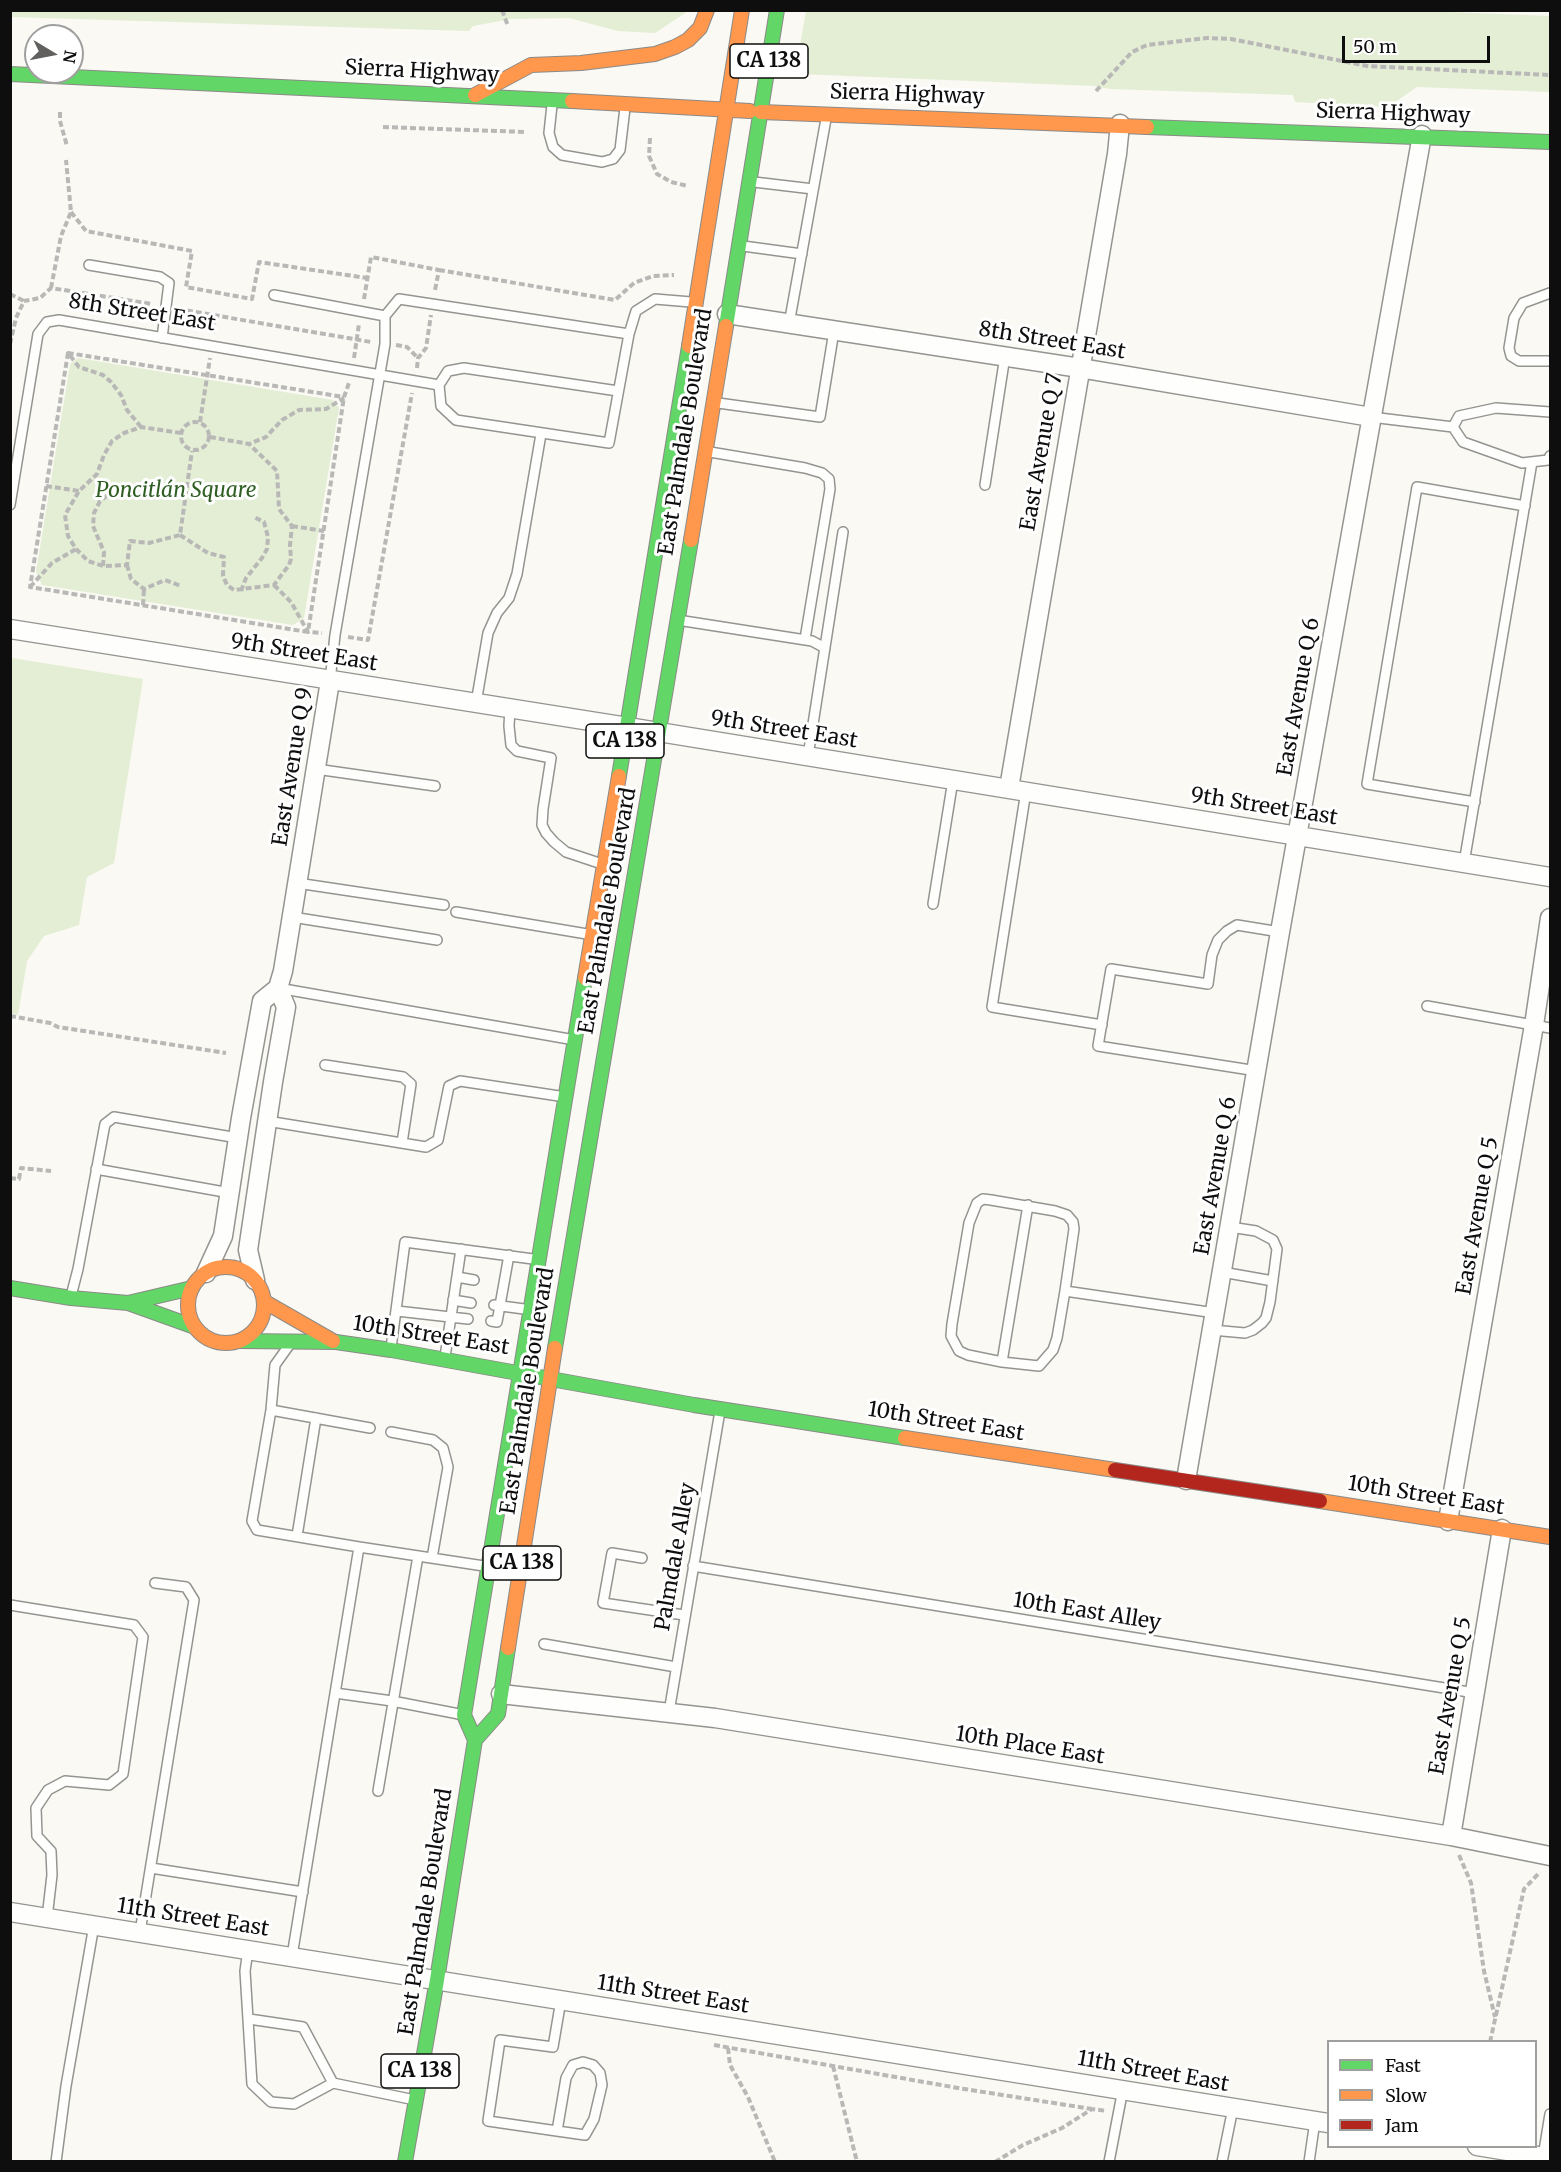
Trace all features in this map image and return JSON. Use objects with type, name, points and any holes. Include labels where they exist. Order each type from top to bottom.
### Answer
[{"type":"main road","points":[[476,95],[531,65],[581,63],[655,54],[675,47],[688,40],[700,28],[707,10]]},
{"type":"main road","name":"East Palmdale Boulevard","points":[[464,1715],[574,1039],[628,727],[742,10]]},
{"type":"main road","name":"East Palmdale Boulevard","points":[[405,2162],[475,1740],[498,1714],[550,1377],[660,732],[777,10]]},
{"type":"main road","name":"Sierra Highway","points":[[10,74],[476,95],[760,112],[1422,135],[1551,142]]},
{"type":"main road","points":[[10,1288],[128,1304],[192,1326],[214,1342],[228,1344],[240,1341],[252,1334],[260,1325],[265,1302],[262,1290],[246,1272],[235,1268],[222,1267],[206,1273],[192,1288],[188,1300],[192,1326]]},
{"type":"main road","points":[[128,1304],[192,1288]]},
{"type":"main road","name":"10th Street East","points":[[265,1302],[336,1342]]},
{"type":"main road","name":"10th Street East","points":[[240,1341],[336,1342],[391,1350],[550,1377],[627,1394],[1551,1537]]},
{"type":"main road","points":[[464,1715],[475,1740]]},
{"type":"street","name":"East Avenue Q 7","points":[[1017,790],[1080,368],[1117,154],[1120,124]]},
{"type":"street","name":"East Avenue Q 6","points":[[1186,1480],[1280,932],[1422,135]]},
{"type":"street","name":"8th Street East","points":[[727,314],[1005,356],[1371,417]]},
{"type":"street","name":"9th Street East","points":[[10,629],[1551,877]]},
{"type":"street","name":"East Avenue Q 9","points":[[255,1280],[248,1251],[286,1007],[278,988],[330,681]]},
{"type":"street","name":"East Avenue Q 5","points":[[1448,1521],[1542,1026],[1551,918]]},
{"type":"street","name":"East Avenue Q 9","points":[[206,1273],[223,1236],[262,1001],[278,988]]},
{"type":"street","name":"East Avenue Q 5","points":[[1451,1836],[1502,1529]]},
{"type":"street","name":"10th Place East","points":[[501,1694],[727,1720],[1451,1836],[1547,1862]]},
{"type":"street","name":"11th Street East","points":[[10,1912],[1322,2122]]},
{"type":"street","points":[[1489,2148],[1547,2158]]},
{"type":"lane","points":[[553,100],[549,133],[553,147],[561,155],[602,162],[613,159],[620,150],[626,104]]},
{"type":"lane","points":[[789,324],[827,114]]},
{"type":"lane","points":[[748,182],[813,189]]},
{"type":"lane","points":[[738,245],[802,254]]},
{"type":"lane","points":[[89,265],[160,277],[169,283],[162,338]]},
{"type":"lane","points":[[1551,293],[1523,303],[1514,318],[1509,348],[1511,356],[1519,361],[1551,361]]},
{"type":"lane","points":[[274,295],[385,316],[399,299],[629,333]]},
{"type":"lane","points":[[618,391],[464,368],[448,371],[439,385],[441,406],[456,420],[609,443],[629,333],[636,311],[654,299],[696,302]]},
{"type":"lane","name":"East Avenue Q 9","points":[[330,681],[335,635],[385,344],[385,316]]},
{"type":"lane","name":"8th Street East","points":[[10,505],[38,334],[47,322],[59,320],[439,385]]},
{"type":"lane","points":[[712,402],[820,417],[834,331]]},
{"type":"lane","points":[[985,485],[1005,356]]},
{"type":"lane","points":[[1453,427],[1459,416],[1496,408],[1551,412]]},
{"type":"lane","points":[[1371,417],[1453,427],[1464,442],[1522,463],[1548,460],[1551,456]]},
{"type":"lane","points":[[476,703],[488,633],[497,613],[509,598],[517,574],[541,434]]},
{"type":"lane","points":[[704,451],[805,468],[822,473],[829,479],[830,489],[805,639]]},
{"type":"lane","points":[[1464,863],[1532,462]]},
{"type":"lane","points":[[1475,802],[1367,784],[1417,487],[1525,506]]},
{"type":"lane","points":[[808,756],[843,532]]},
{"type":"lane","points":[[678,620],[805,639],[825,648]]},
{"type":"lane","points":[[510,708],[511,745],[517,751],[551,758],[543,809],[542,825],[546,833],[566,852],[604,864]]},
{"type":"lane","points":[[316,769],[435,786]]},
{"type":"lane","points":[[933,904],[953,780]]},
{"type":"lane","points":[[1017,790],[992,1007],[1102,1025]]},
{"type":"lane","points":[[297,882],[444,905]]},
{"type":"lane","points":[[456,912],[592,934]]},
{"type":"lane","points":[[292,916],[437,940]]},
{"type":"lane","points":[[1257,1071],[1098,1046],[1111,969],[1208,984],[1212,955],[1218,940],[1227,931],[1236,925],[1280,932]]},
{"type":"lane","points":[[278,988],[574,1039]]},
{"type":"lane","points":[[1427,1006],[1542,1026]]},
{"type":"lane","points":[[325,1065],[403,1077],[411,1084],[402,1143]]},
{"type":"lane","points":[[267,1121],[426,1147],[438,1140],[449,1086],[460,1081],[565,1096]]},
{"type":"lane","points":[[71,1298],[105,1124],[114,1118],[238,1138]]},
{"type":"lane","points":[[96,1169],[230,1194]]},
{"type":"lane","points":[[983,1199],[1028,1205],[1067,1215],[1073,1222],[1074,1229],[1065,1291],[1057,1338],[1046,1361],[1039,1366],[1002,1362],[959,1351],[951,1336],[969,1223],[977,1203],[983,1199]]},
{"type":"lane","points":[[1002,1362],[1028,1205]]},
{"type":"lane","points":[[1065,1291],[1213,1322],[1245,1333],[1262,1323],[1268,1310],[1277,1249],[1273,1240],[1256,1231],[1230,1227]]},
{"type":"lane","points":[[391,1350],[405,1242],[539,1259]]},
{"type":"lane","points":[[445,1359],[461,1250]]},
{"type":"lane","points":[[491,1322],[498,1322],[497,1306],[509,1255]]},
{"type":"lane","points":[[1222,1272],[1274,1281]]},
{"type":"lane","points":[[457,1277],[474,1280]]},
{"type":"lane","points":[[453,1300],[471,1303]]},
{"type":"lane","points":[[497,1306],[531,1310]]},
{"type":"lane","points":[[397,1311],[468,1319]]},
{"type":"lane","points":[[291,1343],[275,1365],[271,1410],[252,1521],[257,1530],[488,1567]]},
{"type":"lane","name":"Palmdale Alley","points":[[669,1712],[720,1408]]},
{"type":"lane","points":[[271,1410],[370,1428]]},
{"type":"lane","points":[[297,1536],[316,1418]]},
{"type":"lane","points":[[391,1432],[433,1440],[443,1448],[448,1467],[432,1558]]},
{"type":"lane","points":[[292,1956],[359,1547]]},
{"type":"lane","points":[[642,1558],[612,1553],[603,1603],[684,1615]]},
{"type":"lane","points":[[378,1791],[418,1556]]},
{"type":"lane","name":"10th East Alley","points":[[693,1566],[1475,1693]]},
{"type":"lane","points":[[140,1932],[194,1600],[186,1587],[155,1583]]},
{"type":"lane","points":[[10,1605],[134,1625],[143,1637],[123,1774],[109,1785],[66,1781],[48,1790],[36,1808],[38,1836],[51,1851],[52,1875],[47,1918]]},
{"type":"lane","points":[[544,1644],[676,1667]]},
{"type":"lane","points":[[335,1693],[464,1715]]},
{"type":"lane","points":[[150,1868],[303,1892]]},
{"type":"lane","points":[[56,2162],[66,2086],[94,1925]]},
{"type":"lane","points":[[248,1950],[245,1971],[252,2084],[270,2102],[294,2104],[333,2083],[415,2101]]},
{"type":"lane","points":[[557,2131],[566,2078],[573,2065],[583,2062],[593,2066],[600,2073],[602,2085],[594,2119],[585,2136],[488,2121],[500,2040],[553,2047],[561,2000]]},
{"type":"lane","points":[[249,2019],[303,2027],[333,2083]]},
{"type":"lane","points":[[1109,2162],[1123,2089]]},
{"type":"lane","points":[[1222,2162],[1233,2108]]},
{"type":"lane","points":[[1547,2158],[1551,2114]]},
{"type":"lane","points":[[1309,2162],[1322,2122]]},
{"type":"path","points":[[502,10],[508,26]]},
{"type":"path","points":[[1096,92],[1132,52],[1147,45],[1207,38],[1231,39],[1367,66],[1551,75]]},
{"type":"path","points":[[60,112],[60,121],[67,146]]},
{"type":"path","points":[[383,127],[526,132]]},
{"type":"path","points":[[650,138],[649,156],[657,174],[671,182],[689,186]]},
{"type":"path","points":[[10,294],[24,301],[40,298],[51,288],[61,236],[71,212],[66,160]]},
{"type":"path","points":[[71,212],[86,231],[192,251],[186,287],[252,298],[259,262],[368,278]]},
{"type":"path","points":[[439,270],[615,300],[634,283],[652,276],[674,275]]},
{"type":"path","points":[[30,587],[368,640],[418,358],[407,347],[51,288]]},
{"type":"path","points":[[10,344],[16,318],[24,301]]},
{"type":"path","points":[[10,317],[16,318]]},
{"type":"path","points":[[68,353],[344,397]]},
{"type":"path","points":[[68,353],[80,367],[103,375],[111,382],[121,395],[127,410],[141,426]]},
{"type":"path","points":[[30,587],[68,353]]},
{"type":"path","points":[[200,422],[208,377]]},
{"type":"path","points":[[210,437],[249,444],[266,437],[282,420],[299,410],[326,409],[344,397]]},
{"type":"path","points":[[308,632],[344,397]]},
{"type":"path","points":[[200,422],[207,427],[210,437],[206,446],[192,451],[182,442],[181,433],[189,423],[200,422]]},
{"type":"path","points":[[127,565],[103,566],[88,561],[76,549],[68,536],[65,514],[79,491],[97,474],[112,441],[141,426],[181,433]]},
{"type":"path","points":[[144,589],[131,579],[127,565],[130,542],[149,543],[180,535],[208,554],[224,557],[223,576],[227,585],[234,590],[241,591],[274,585],[289,565],[292,526],[279,508],[277,471],[249,444]]},
{"type":"path","points":[[180,535],[192,451]]},
{"type":"path","points":[[46,486],[79,491]]},
{"type":"path","points":[[103,566],[104,552],[93,526],[94,513],[100,501],[112,492]]},
{"type":"path","points":[[241,591],[246,578],[267,549],[268,537],[264,522],[254,517]]},
{"type":"path","points":[[292,526],[324,531]]},
{"type":"path","points":[[30,587],[52,564],[76,549]]},
{"type":"path","points":[[144,589],[165,580],[181,586]]},
{"type":"path","points":[[274,585],[291,602],[308,632]]},
{"type":"path","points":[[143,605],[144,589]]},
{"type":"path","points":[[10,1016],[50,1023],[58,1027],[226,1053]]},
{"type":"path","points":[[10,1178],[19,1179],[21,1168],[51,1171]]},
{"type":"path","points":[[1451,1836],[1471,1883],[1484,1971],[1495,2018]]},
{"type":"path","points":[[1490,2040],[1524,1889],[1547,1862]]},
{"type":"path","points":[[708,2043],[1119,2113]]},
{"type":"path","points":[[728,2048],[730,2065],[748,2097],[775,2162]]},
{"type":"path","points":[[833,2066],[857,2162]]},
{"type":"path","points":[[995,2162],[1023,2145],[1062,2128],[1092,2109]]},
{"type":"green space","points":[[11,10],[688,11],[655,33],[618,31],[569,18],[511,19],[473,26],[469,31],[11,17]]},
{"type":"green space","points":[[806,11],[1423,11],[1550,16],[1550,92],[1417,87],[1388,107],[1295,102],[1293,95],[800,74],[796,68]]},
{"type":"green space","name":"Poncitlán Square","points":[[78,358],[333,400],[339,408],[304,618],[293,625],[42,585],[36,572],[70,364]]},
{"type":"green space","points":[[12,658],[143,679],[114,863],[87,877],[79,925],[44,936],[27,961],[18,1015],[10,1013]]},
{"type":"traffic: fast","points":[[726,326],[777,10]]},
{"type":"traffic: fast","points":[[10,74],[572,101]]},
{"type":"traffic: fast","points":[[1147,127],[1550,142]]},
{"type":"traffic: fast","points":[[619,776],[689,346]]},
{"type":"traffic: fast","points":[[555,1348],[691,540]]},
{"type":"traffic: fast","points":[[475,1740],[464,1715],[585,978]]},
{"type":"traffic: fast","points":[[10,1288],[71,1298],[128,1303],[192,1326]]},
{"type":"traffic: fast","points":[[128,1303],[192,1288]]},
{"type":"traffic: fast","points":[[240,1341],[336,1342],[391,1350],[694,1405],[905,1438]]},
{"type":"traffic: fast","points":[[405,2162],[475,1740],[498,1714],[508,1648]]},
{"type":"traffic: slow","points":[[475,95],[531,65],[581,63],[655,54],[675,47],[688,40],[700,28],[707,10]]},
{"type":"traffic: slow","points":[[689,346],[742,10]]},
{"type":"traffic: slow","points":[[572,101],[750,111]]},
{"type":"traffic: slow","points":[[761,112],[1147,127]]},
{"type":"traffic: slow","points":[[691,540],[726,326]]},
{"type":"traffic: slow","points":[[585,978],[619,776]]},
{"type":"traffic: slow","points":[[219,1267],[233,1267],[247,1273],[258,1284],[264,1298],[264,1305],[261,1320],[253,1332],[233,1343],[219,1343],[205,1337],[194,1326],[188,1312],[188,1298],[194,1284],[205,1273],[219,1267]]},
{"type":"traffic: slow","points":[[265,1302],[333,1341]]},
{"type":"traffic: slow","points":[[508,1648],[555,1348]]},
{"type":"traffic: slow","points":[[905,1438],[1115,1470]]},
{"type":"traffic: slow","points":[[1320,1501],[1550,1537]]},
{"type":"traffic: jam","points":[[1115,1470],[1320,1501]]}]
